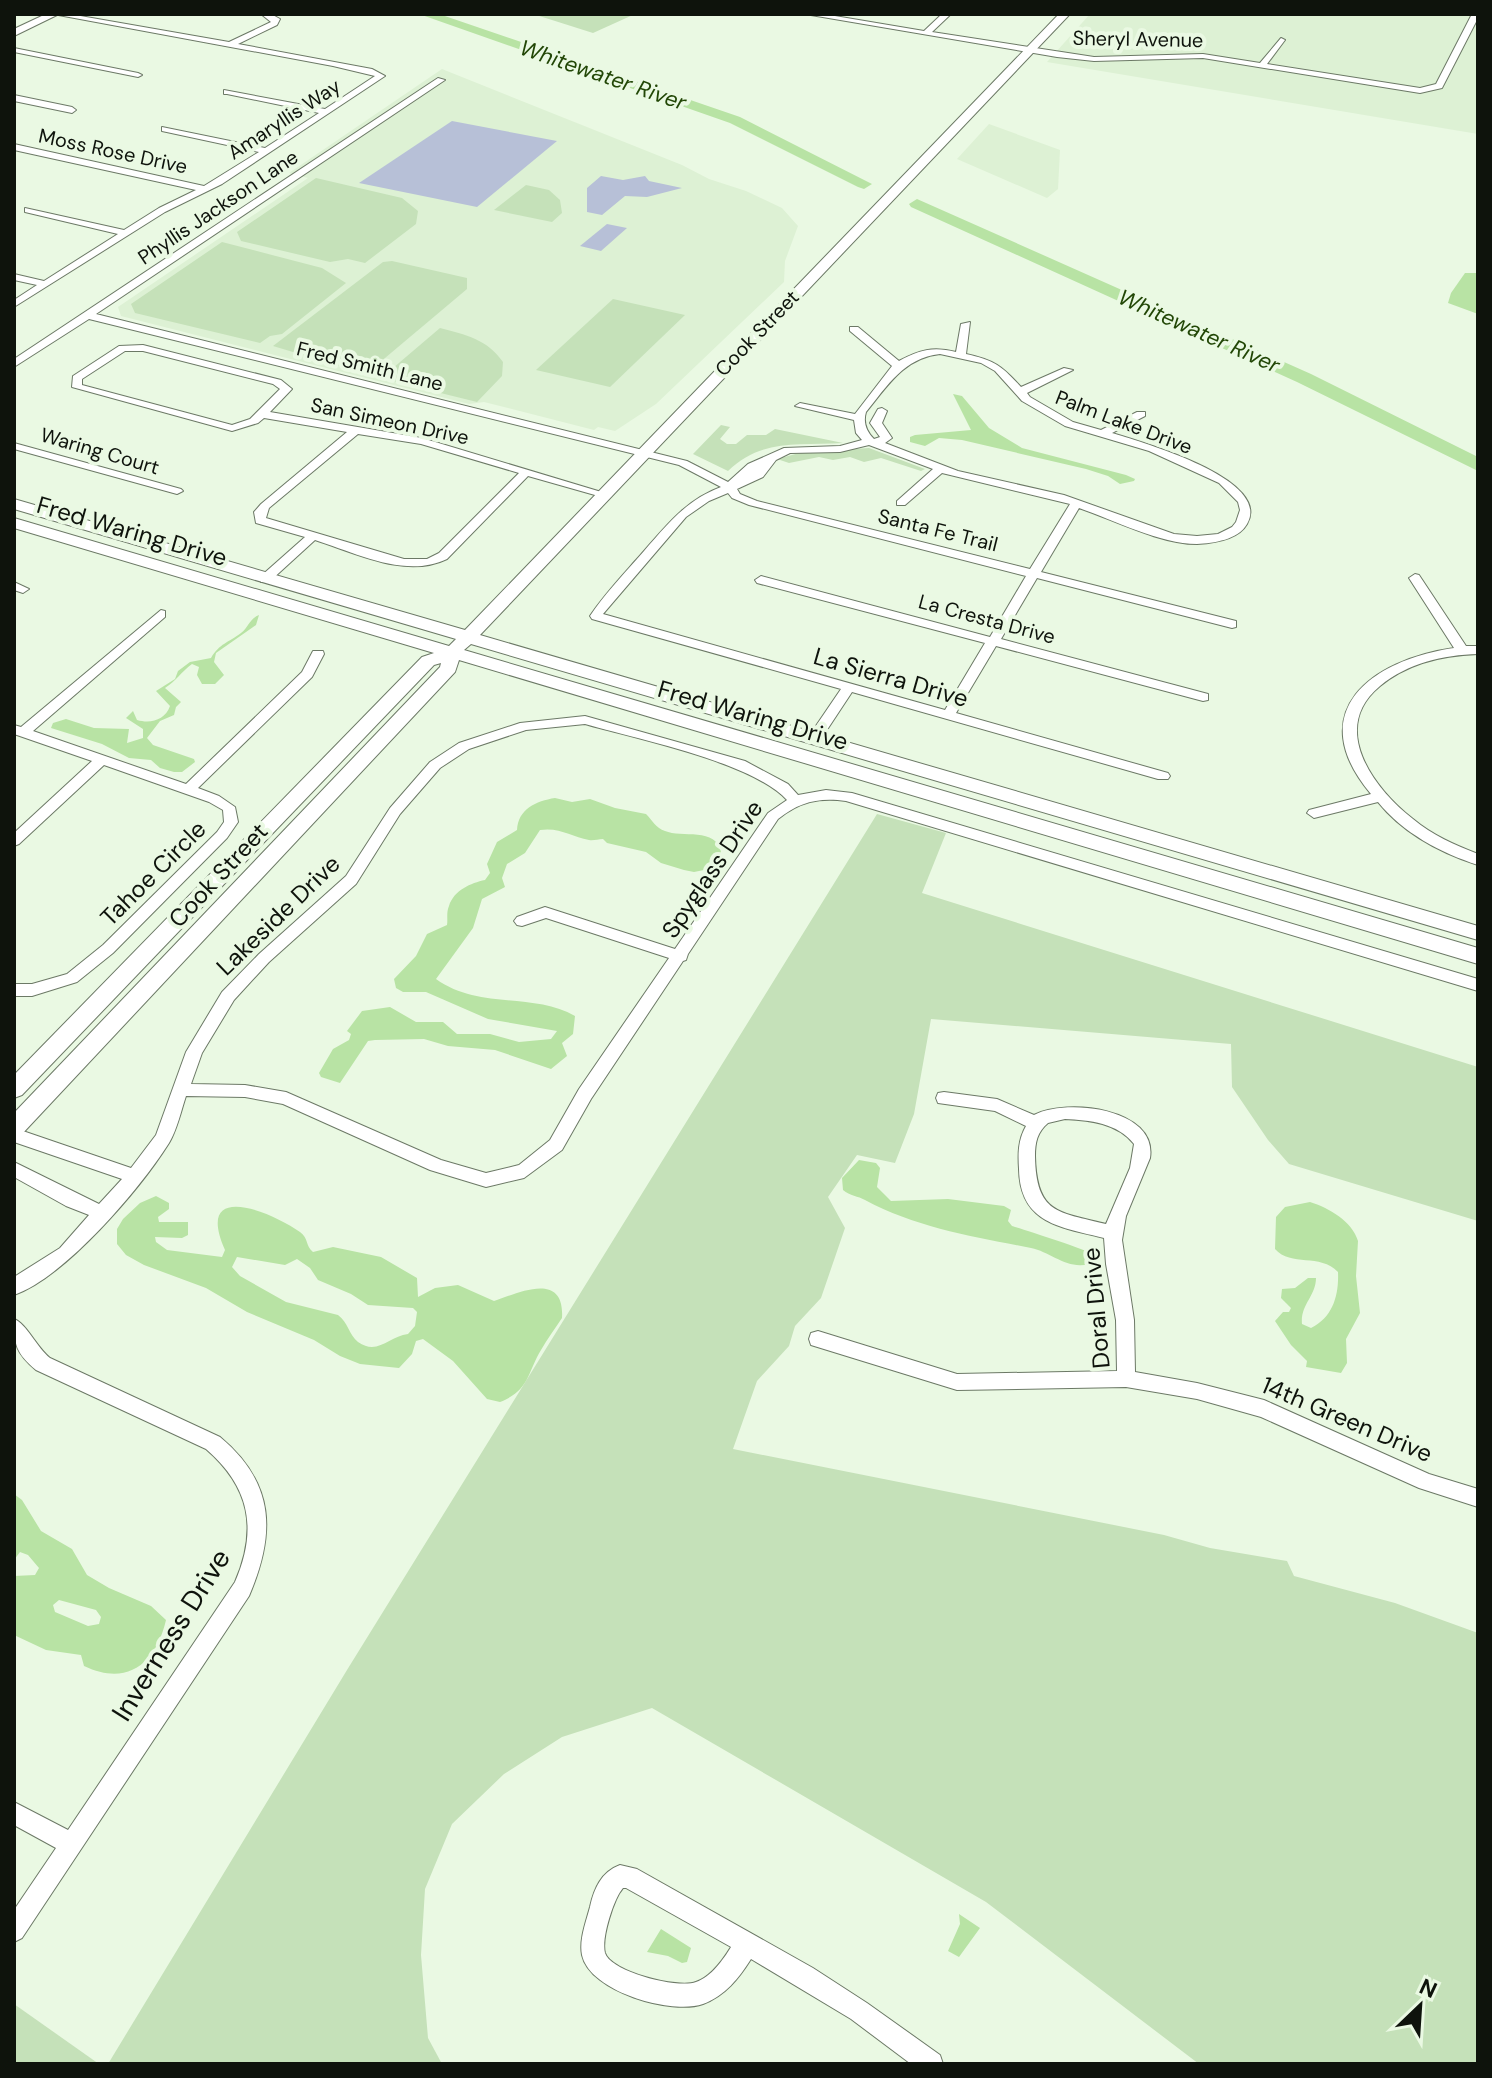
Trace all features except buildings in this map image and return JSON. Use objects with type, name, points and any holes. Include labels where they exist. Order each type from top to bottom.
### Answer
[{"type":"main road","name":"Cook Street","points":[[14,1089],[428,661],[451,653],[467,638],[1065,14]]},
{"type":"main road","name":"Fred Waring Drive","points":[[14,504],[1478,933]]},
{"type":"main road","points":[[14,523],[29,517],[128,546],[152,545]]},
{"type":"main road","name":"Fred Waring Drive","points":[[14,523],[1472,953]]},
{"type":"main road","points":[[161,566],[201,570],[260,585],[270,580]]},
{"type":"main road","name":"Cook Street","points":[[14,1128],[449,668],[451,653]]},
{"type":"main road","points":[[611,701],[693,713],[798,743],[814,739]]},
{"type":"street","points":[[14,33],[56,14],[230,45],[274,23],[276,19],[265,14]]},
{"type":"street","name":"Sheryl Avenue","points":[[809,14],[1094,59],[1203,56],[1420,91],[1439,86],[1476,14]]},
{"type":"street","points":[[880,26],[894,14]]},
{"type":"street","points":[[925,34],[947,14]]},
{"type":"street","points":[[1262,65],[1281,40]]},
{"type":"street","name":"Amaryllis Way","points":[[162,210],[205,189],[381,76],[357,68],[230,45]]},
{"type":"street","points":[[14,50],[138,75]]},
{"type":"street","name":"Phyllis Jackson Lane","points":[[17,359],[441,80]]},
{"type":"street","points":[[227,92],[327,112]]},
{"type":"street","points":[[14,98],[72,110]]},
{"type":"street","points":[[165,129],[267,151]]},
{"type":"street","name":"Moss Rose Drive","points":[[14,147],[205,189]]},
{"type":"street","points":[[14,304],[193,187]]},
{"type":"street","points":[[28,210],[125,233]]},
{"type":"street","points":[[14,277],[45,284]]},
{"type":"street","name":"Fred Smith Lane","points":[[87,315],[643,453]]},
{"type":"street","points":[[961,355],[966,324]]},
{"type":"street","points":[[854,329],[898,366],[861,411],[862,433],[873,443]]},
{"type":"street","points":[[123,348],[143,348],[284,385],[285,393],[262,414],[245,426],[222,427],[84,391],[75,382],[114,352],[123,348]]},
{"type":"street","name":"Palm Lake Drive","points":[[873,443],[940,469],[1077,502],[1148,530],[1191,540],[1221,537],[1236,530],[1246,510],[1235,489],[1223,481],[1153,449],[1100,435],[1046,413],[1020,392],[999,369],[961,355],[922,353],[898,366]]},
{"type":"street","points":[[1020,392],[1068,370]]},
{"type":"street","points":[[800,406],[859,418]]},
{"type":"street","points":[[729,487],[752,466],[770,461],[788,450],[840,449],[886,438],[876,423],[882,411]]},
{"type":"street","name":"San Simeon Drive","points":[[262,414],[422,441],[602,494]]},
{"type":"street","points":[[1100,435],[1141,414]]},
{"type":"street","points":[[356,430],[260,512],[260,520],[403,563],[429,563],[443,556],[525,473]]},
{"type":"street","name":"Waring Court","points":[[14,446],[177,491]]},
{"type":"street","name":"Santa Fe Trail","points":[[643,453],[683,463],[753,503],[1232,624]]},
{"type":"street","points":[[729,487],[754,480],[770,461]]},
{"type":"street","points":[[901,503],[940,469]]},
{"type":"street","name":"La Sierra Drive","points":[[729,487],[685,512],[596,616],[1163,776]]},
{"type":"street","points":[[948,716],[1077,502]]},
{"type":"street","points":[[270,580],[316,539]]},
{"type":"street","points":[[1415,578],[1462,650]]},
{"type":"street","name":"La Cresta Drive","points":[[761,580],[1203,697]]},
{"type":"street","points":[[18,730],[161,614]]},
{"type":"street","points":[[1478,650],[1462,650],[1403,665],[1363,691],[1349,720],[1351,752],[1358,768],[1380,797],[1426,836],[1478,860]]},
{"type":"street","points":[[188,790],[307,674],[318,654]]},
{"type":"street","points":[[814,739],[848,688]]},
{"type":"street","name":"Lakeside Drive","points":[[14,1287],[66,1253],[135,1176],[163,1138],[194,1052],[228,996],[264,958],[351,880],[395,811],[435,765],[464,746],[525,726],[585,720],[740,764],[783,787],[795,800]]},
{"type":"street","name":"Tahoe Circle","points":[[14,990],[32,990],[72,978],[108,949],[229,827],[232,817],[228,807],[188,790],[18,730]]},
{"type":"street","points":[[14,841],[102,760]]},
{"type":"street","name":"Spyglass Drive","points":[[179,1090],[265,1093],[286,1098],[436,1165],[486,1180],[524,1171],[556,1145],[585,1094],[773,816],[795,800],[813,794],[847,796],[1478,985]]},
{"type":"street","points":[[1314,813],[1380,797]]},
{"type":"street","points":[[522,921],[545,912],[681,956]]},
{"type":"street","points":[[944,1098],[997,1105],[1036,1123]]},
{"type":"street","name":"Doral Drive","points":[[1113,1233],[1051,1215],[1033,1202],[1026,1182],[1027,1147],[1029,1133],[1036,1123],[1053,1114],[1105,1118],[1133,1130],[1143,1149],[1113,1233],[1117,1288],[1126,1327],[1126,1379]]},
{"type":"street","points":[[14,1135],[135,1176]]},
{"type":"street","points":[[14,1169],[72,1201],[102,1213]]},
{"type":"street","name":"Inverness Drive","points":[[14,1327],[31,1354],[43,1364],[213,1443],[228,1454],[248,1481],[259,1515],[257,1552],[242,1589],[14,1930]]},
{"type":"street","name":"14th Green Drive","points":[[818,1339],[957,1382],[1126,1379],[1197,1391],[1264,1409],[1426,1482],[1477,1493]]},
{"type":"street","points":[[14,1813],[71,1844]]},
{"type":"street","points":[[747,1944],[733,1967],[701,1993],[690,1996],[672,1995],[616,1978],[601,1970],[594,1960],[593,1946],[608,1887],[620,1876],[629,1877],[651,1888],[747,1944],[859,2011],[931,2064]]},
{"type":"shaded area","points":[[533,14],[635,14],[593,33]]},
{"type":"shaded area","points":[[1090,14],[1478,14],[1478,134],[1047,62]]},
{"type":"shaded area","points":[[442,69],[782,208],[798,226],[785,261],[784,282],[656,404],[615,431],[598,427],[594,430],[484,402],[469,404],[121,316],[118,307],[308,178],[289,173]]},
{"type":"shaded area","points":[[989,124],[1060,150],[1058,189],[1047,198],[957,159]]},
{"type":"shaded area","points":[[316,178],[402,198],[418,211],[416,224],[365,263],[348,259],[330,262],[241,241],[237,232]]},
{"type":"shaded area","points":[[526,185],[549,190],[560,200],[562,213],[552,222],[494,210]]},
{"type":"shaded area","points":[[222,242],[322,268],[346,283],[282,334],[270,336],[260,343],[135,313],[131,304]]},
{"type":"shaded area","points":[[392,261],[467,278],[467,289],[366,374],[273,346],[383,262]]},
{"type":"shaded area","points":[[1465,273],[1478,273],[1478,314],[1448,303]]},
{"type":"shaded area","points":[[613,299],[685,315],[610,387],[536,370]]},
{"type":"shaded area","points":[[440,328],[483,343],[503,362],[502,376],[477,402],[388,380],[386,374]]},
{"type":"shaded area","points":[[953,394],[962,396],[989,428],[1022,448],[1135,479],[1120,484],[1108,476],[1086,469],[962,440],[939,438],[925,446],[910,442],[910,437],[915,435],[971,430]]},
{"type":"shaded area","points":[[721,425],[730,427],[720,439],[727,444],[736,444],[747,435],[766,435],[775,429],[843,443],[768,448],[741,460],[728,471],[693,454]]},
{"type":"shaded area","points":[[869,448],[925,469],[921,471],[881,458],[864,462],[850,457],[833,460],[819,457],[789,463],[777,459],[803,452]]},
{"type":"shaded area","points":[[259,615],[256,625],[216,653],[214,662],[224,675],[215,684],[202,684],[197,675],[199,667],[192,664],[165,688],[181,702],[174,715],[160,721],[147,738],[153,745],[194,759],[195,762],[182,772],[160,768],[151,760],[129,758],[102,744],[51,728],[53,723],[66,719],[94,728],[129,729],[127,743],[143,738],[143,729],[126,718],[133,711],[137,720],[161,718],[170,706],[156,691],[175,679],[178,671],[190,662],[211,658],[221,646],[241,633]]},
{"type":"shaded area","points":[[555,798],[572,802],[590,799],[646,814],[665,831],[713,839],[721,852],[709,869],[694,872],[661,863],[646,852],[607,843],[603,839],[589,840],[547,829],[540,830],[525,853],[507,864],[502,878],[505,887],[482,899],[473,928],[436,979],[470,994],[542,1004],[575,1016],[573,1034],[562,1043],[567,1056],[551,1069],[495,1050],[448,1046],[424,1039],[375,1040],[368,1041],[340,1083],[321,1077],[319,1073],[333,1049],[349,1040],[351,1034],[347,1031],[362,1011],[390,1007],[416,1022],[443,1022],[457,1034],[490,1034],[519,1042],[551,1039],[557,1031],[488,1019],[426,992],[403,992],[396,988],[394,979],[416,956],[427,934],[447,925],[451,900],[469,885],[485,880],[490,873],[487,864],[497,842],[517,830],[524,811],[541,801]]},
{"type":"shaded area","points":[[877,814],[946,833],[922,893],[1478,1067],[1478,1221],[1289,1164],[1268,1140],[1232,1087],[1231,1044],[931,1019],[914,1114],[895,1163],[857,1155],[828,1197],[845,1228],[821,1298],[795,1326],[789,1346],[757,1381],[733,1449],[1164,1535],[1210,1548],[1287,1561],[1294,1576],[1395,1603],[1478,1633],[1478,2064],[1199,2064],[986,1902],[652,1708],[562,1737],[504,1774],[452,1824],[425,1889],[421,1955],[428,2038],[442,2064],[108,2064],[347,1670]]},
{"type":"shaded area","points":[[859,1160],[876,1163],[880,1168],[877,1187],[891,1201],[948,1199],[1004,1206],[1011,1210],[1008,1221],[1012,1226],[1091,1253],[1089,1264],[1073,1265],[1031,1248],[926,1225],[848,1194],[843,1190],[842,1178]]},
{"type":"shaded area","points":[[156,1196],[169,1203],[169,1209],[158,1217],[159,1222],[188,1222],[188,1235],[182,1238],[155,1237],[156,1242],[167,1250],[222,1257],[225,1250],[218,1228],[219,1215],[227,1208],[240,1207],[287,1224],[303,1235],[313,1252],[333,1247],[381,1257],[417,1278],[418,1297],[435,1288],[458,1285],[494,1301],[527,1290],[548,1289],[556,1294],[561,1303],[562,1318],[517,1392],[500,1402],[487,1399],[453,1361],[423,1339],[416,1341],[412,1354],[399,1368],[360,1364],[314,1340],[247,1312],[206,1288],[126,1255],[117,1244],[117,1229],[140,1203]],"holes":[[[237,1257],[285,1265],[297,1259],[310,1268],[318,1280],[368,1305],[413,1308],[417,1312],[415,1326],[408,1334],[378,1346],[365,1346],[355,1339],[338,1315],[286,1302],[240,1276],[232,1267]]]},
{"type":"shaded area","points":[[1310,1202],[1339,1216],[1351,1227],[1358,1241],[1356,1276],[1360,1313],[1346,1339],[1347,1363],[1341,1373],[1306,1367],[1307,1361],[1291,1345],[1275,1321],[1291,1308],[1281,1298],[1282,1289],[1295,1288],[1308,1278],[1316,1278],[1314,1290],[1303,1311],[1302,1324],[1311,1328],[1319,1323],[1336,1297],[1338,1272],[1331,1266],[1289,1258],[1275,1249],[1276,1217],[1285,1207]]},
{"type":"shaded area","points":[[14,1494],[22,1500],[41,1531],[72,1549],[87,1575],[151,1606],[166,1620],[155,1648],[138,1667],[114,1674],[84,1666],[81,1655],[46,1650],[14,1635],[14,1576],[35,1575],[39,1568],[28,1555],[20,1552],[14,1560]],"holes":[[[59,1600],[96,1610],[101,1617],[99,1624],[88,1626],[55,1612],[53,1605]]]},
{"type":"shaded area","points":[[959,1914],[980,1928],[959,1957],[948,1951],[960,1924]]},
{"type":"shaded area","points":[[661,1929],[691,1948],[687,1962],[647,1952]]},
{"type":"shaded area","points":[[14,2004],[99,2064],[14,2064]]},
{"type":"waterway","name":"Whitewater River","points":[[426,14],[735,120],[864,184]]},
{"type":"waterway","name":"Whitewater River","points":[[917,204],[1304,378],[1478,465]]}]
